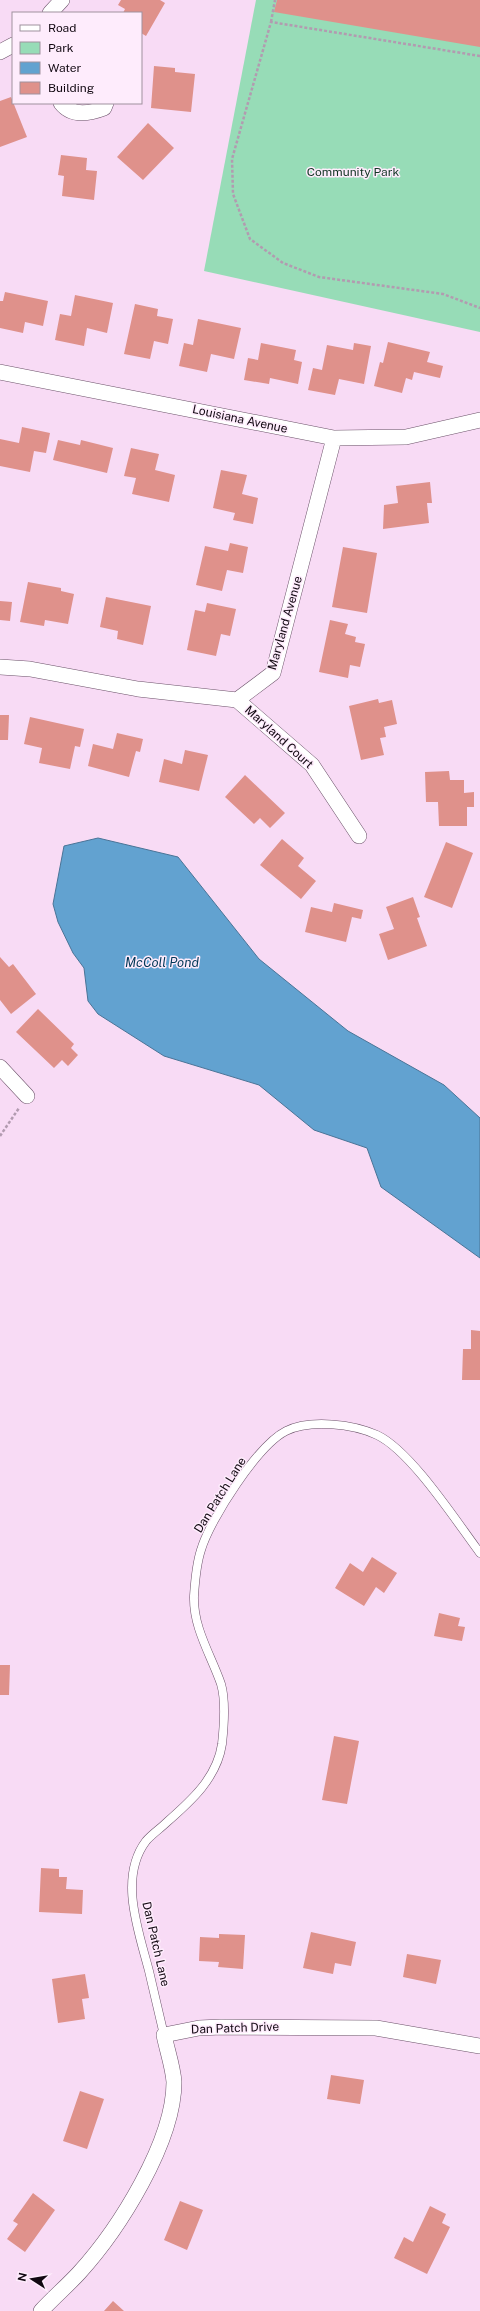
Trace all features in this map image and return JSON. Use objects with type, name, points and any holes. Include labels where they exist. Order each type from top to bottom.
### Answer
[{"type":"street","points":[[0,52],[12,46]]},
{"type":"street","points":[[62,104],[65,108],[87,114],[104,108],[106,104]]},
{"type":"street","name":"Louisiana Avenue","points":[[0,372],[334,438],[406,437],[480,420]]},
{"type":"street","name":"Maryland Avenue","points":[[238,700],[273,673],[334,438]]},
{"type":"street","points":[[0,667],[30,668],[138,689],[238,700]]},
{"type":"street","name":"Maryland Court","points":[[238,700],[312,766],[359,836]]},
{"type":"street","points":[[0,1067],[27,1096]]},
{"type":"street","name":"Dan Patch Drive","points":[[164,2035],[199,2028],[214,2027],[376,2028],[480,2046]]},
{"type":"street","points":[[40,2311],[79,2273],[99,2248],[130,2203],[164,2135],[171,2109],[174,2081],[164,2035]]},
{"type":"lane","name":"Dan Patch Lane","points":[[164,2035],[134,1914],[132,1888],[135,1868],[146,1841],[200,1791],[215,1769],[222,1746],[224,1719],[222,1686],[195,1618],[196,1574],[201,1550],[211,1527],[249,1467],[275,1438],[299,1425],[350,1426],[377,1435],[394,1446],[415,1468],[480,1553]]},
{"type":"path","points":[[275,0],[272,22],[232,159],[233,194],[250,239],[283,263],[319,277],[444,294],[480,308]]},
{"type":"path","points":[[272,22],[480,56]]},
{"type":"path","points":[[0,1136],[27,1096]]},
{"type":"green space","name":"Community Park","points":[[256,0],[480,0],[480,332],[204,271]]},
{"type":"water","name":"McColl Pond","points":[[98,838],[178,857],[259,959],[348,1031],[444,1085],[480,1118],[480,1258],[381,1187],[367,1148],[314,1130],[259,1085],[164,1056],[98,1014],[88,1001],[84,968],[73,953],[58,922],[53,904],[64,846]]},
{"type":"building","points":[[121,0],[160,0],[165,3],[146,36],[142,34],[142,12],[124,12],[125,9],[118,5]]},
{"type":"building","points":[[277,0],[480,0],[480,47],[274,12]]},
{"type":"building","points":[[154,66],[175,68],[175,72],[195,74],[191,112],[151,108]]},
{"type":"building","points":[[11,97],[12,104],[14,104],[27,137],[0,147],[0,101]]},
{"type":"building","points":[[148,123],[174,148],[143,180],[117,157]]},
{"type":"building","points":[[61,155],[87,158],[86,170],[97,171],[94,200],[62,196],[64,176],[58,175]]},
{"type":"building","points":[[5,292],[48,301],[43,326],[25,322],[23,333],[0,328],[0,301],[3,301]]},
{"type":"building","points":[[75,295],[113,303],[107,333],[87,328],[84,346],[55,340],[60,314],[71,316]]},
{"type":"building","points":[[135,304],[158,309],[157,316],[173,319],[168,344],[154,341],[150,359],[124,354]]},
{"type":"building","points":[[198,319],[241,328],[234,359],[211,354],[207,372],[179,366],[184,343],[193,345]]},
{"type":"building","points":[[388,342],[430,352],[427,362],[443,366],[440,378],[414,372],[412,380],[406,378],[402,393],[374,386],[380,362],[383,363]]},
{"type":"building","points":[[261,343],[296,350],[294,360],[302,362],[298,384],[270,378],[269,384],[244,380],[248,358],[258,360]]},
{"type":"building","points":[[354,343],[371,346],[364,384],[339,379],[335,395],[308,390],[313,368],[322,370],[327,345],[353,350]]},
{"type":"building","points":[[22,427],[50,433],[46,453],[34,451],[30,472],[0,466],[0,439],[19,443]]},
{"type":"building","points":[[58,440],[80,445],[81,440],[113,448],[107,473],[53,460]]},
{"type":"building","points":[[131,448],[159,454],[155,470],[175,475],[169,502],[132,494],[136,478],[124,476]]},
{"type":"building","points":[[221,470],[247,475],[242,494],[258,498],[253,524],[233,520],[235,513],[213,508]]},
{"type":"building","points":[[430,482],[432,503],[427,503],[429,523],[383,529],[384,505],[398,503],[396,486]]},
{"type":"building","points":[[230,543],[248,547],[243,573],[227,570],[222,591],[196,585],[205,546],[228,551]]},
{"type":"building","points":[[343,547],[377,553],[367,613],[332,607]]},
{"type":"building","points":[[28,582],[61,588],[61,591],[74,594],[68,624],[45,620],[44,626],[20,622]]},
{"type":"building","points":[[106,597],[151,606],[143,645],[117,639],[118,631],[100,627]]},
{"type":"building","points":[[0,601],[12,602],[10,621],[0,620]]},
{"type":"building","points":[[207,603],[236,609],[230,636],[221,634],[216,656],[187,650],[195,610],[205,612]]},
{"type":"building","points":[[330,620],[348,624],[345,634],[356,637],[355,642],[365,644],[360,667],[350,665],[348,678],[319,672]]},
{"type":"building","points":[[378,699],[379,703],[392,700],[397,724],[384,727],[386,737],[380,738],[384,755],[361,760],[349,706]]},
{"type":"building","points":[[0,715],[9,715],[8,740],[0,740]]},
{"type":"building","points":[[30,717],[84,729],[80,747],[75,746],[70,769],[39,763],[42,748],[24,744]]},
{"type":"building","points":[[117,733],[143,739],[140,752],[136,751],[129,777],[88,766],[93,744],[113,749]]},
{"type":"building","points":[[185,750],[208,755],[199,791],[159,782],[164,759],[182,764]]},
{"type":"building","points":[[449,771],[450,780],[464,780],[464,793],[474,792],[474,807],[467,807],[467,826],[439,826],[438,802],[426,802],[425,772]]},
{"type":"building","points":[[245,775],[285,813],[270,828],[260,818],[254,824],[225,797]]},
{"type":"building","points":[[282,839],[304,858],[298,866],[316,881],[301,899],[260,865]]},
{"type":"building","points":[[446,842],[473,853],[452,908],[424,897]]},
{"type":"building","points":[[413,897],[420,917],[417,918],[427,946],[388,960],[379,934],[394,929],[386,907]]},
{"type":"building","points":[[334,903],[363,910],[361,919],[352,917],[346,942],[305,932],[311,907],[332,912]]},
{"type":"building","points":[[0,957],[9,967],[13,964],[36,994],[11,1014],[0,1000]]},
{"type":"building","points":[[38,1009],[74,1044],[71,1048],[78,1055],[68,1066],[62,1060],[54,1068],[16,1032]]},
{"type":"building","points":[[471,1330],[480,1331],[480,1380],[462,1380],[463,1349],[471,1349]]},
{"type":"building","points":[[372,1557],[397,1573],[384,1593],[376,1587],[364,1606],[335,1588],[350,1563],[363,1572]]},
{"type":"building","points":[[439,1613],[460,1618],[458,1626],[465,1627],[462,1641],[434,1636]]},
{"type":"building","points":[[0,1665],[10,1665],[9,1695],[0,1695]]},
{"type":"building","points":[[334,1736],[359,1741],[347,1804],[322,1800]]},
{"type":"building","points":[[41,1868],[59,1869],[59,1877],[67,1877],[66,1889],[83,1890],[82,1914],[39,1912]]},
{"type":"building","points":[[311,1932],[356,1942],[351,1966],[335,1963],[333,1974],[303,1968]]},
{"type":"building","points":[[219,1934],[245,1935],[243,1969],[218,1967],[219,1962],[199,1961],[200,1937],[219,1938]]},
{"type":"building","points":[[407,1954],[441,1960],[436,1984],[403,1977]]},
{"type":"building","points":[[85,1974],[89,1998],[82,1999],[85,2019],[58,2023],[52,1979]]},
{"type":"building","points":[[331,2075],[364,2080],[360,2104],[327,2099]]},
{"type":"building","points":[[80,2091],[104,2099],[87,2149],[63,2141]]},
{"type":"building","points":[[33,2193],[55,2210],[25,2252],[7,2239],[18,2224],[13,2221]]},
{"type":"building","points":[[180,2201],[203,2210],[187,2250],[164,2240]]},
{"type":"building","points":[[430,2206],[446,2214],[442,2223],[450,2227],[427,2274],[394,2258],[404,2237],[413,2242]]},
{"type":"building","points":[[113,2301],[124,2311],[104,2311]]}]
